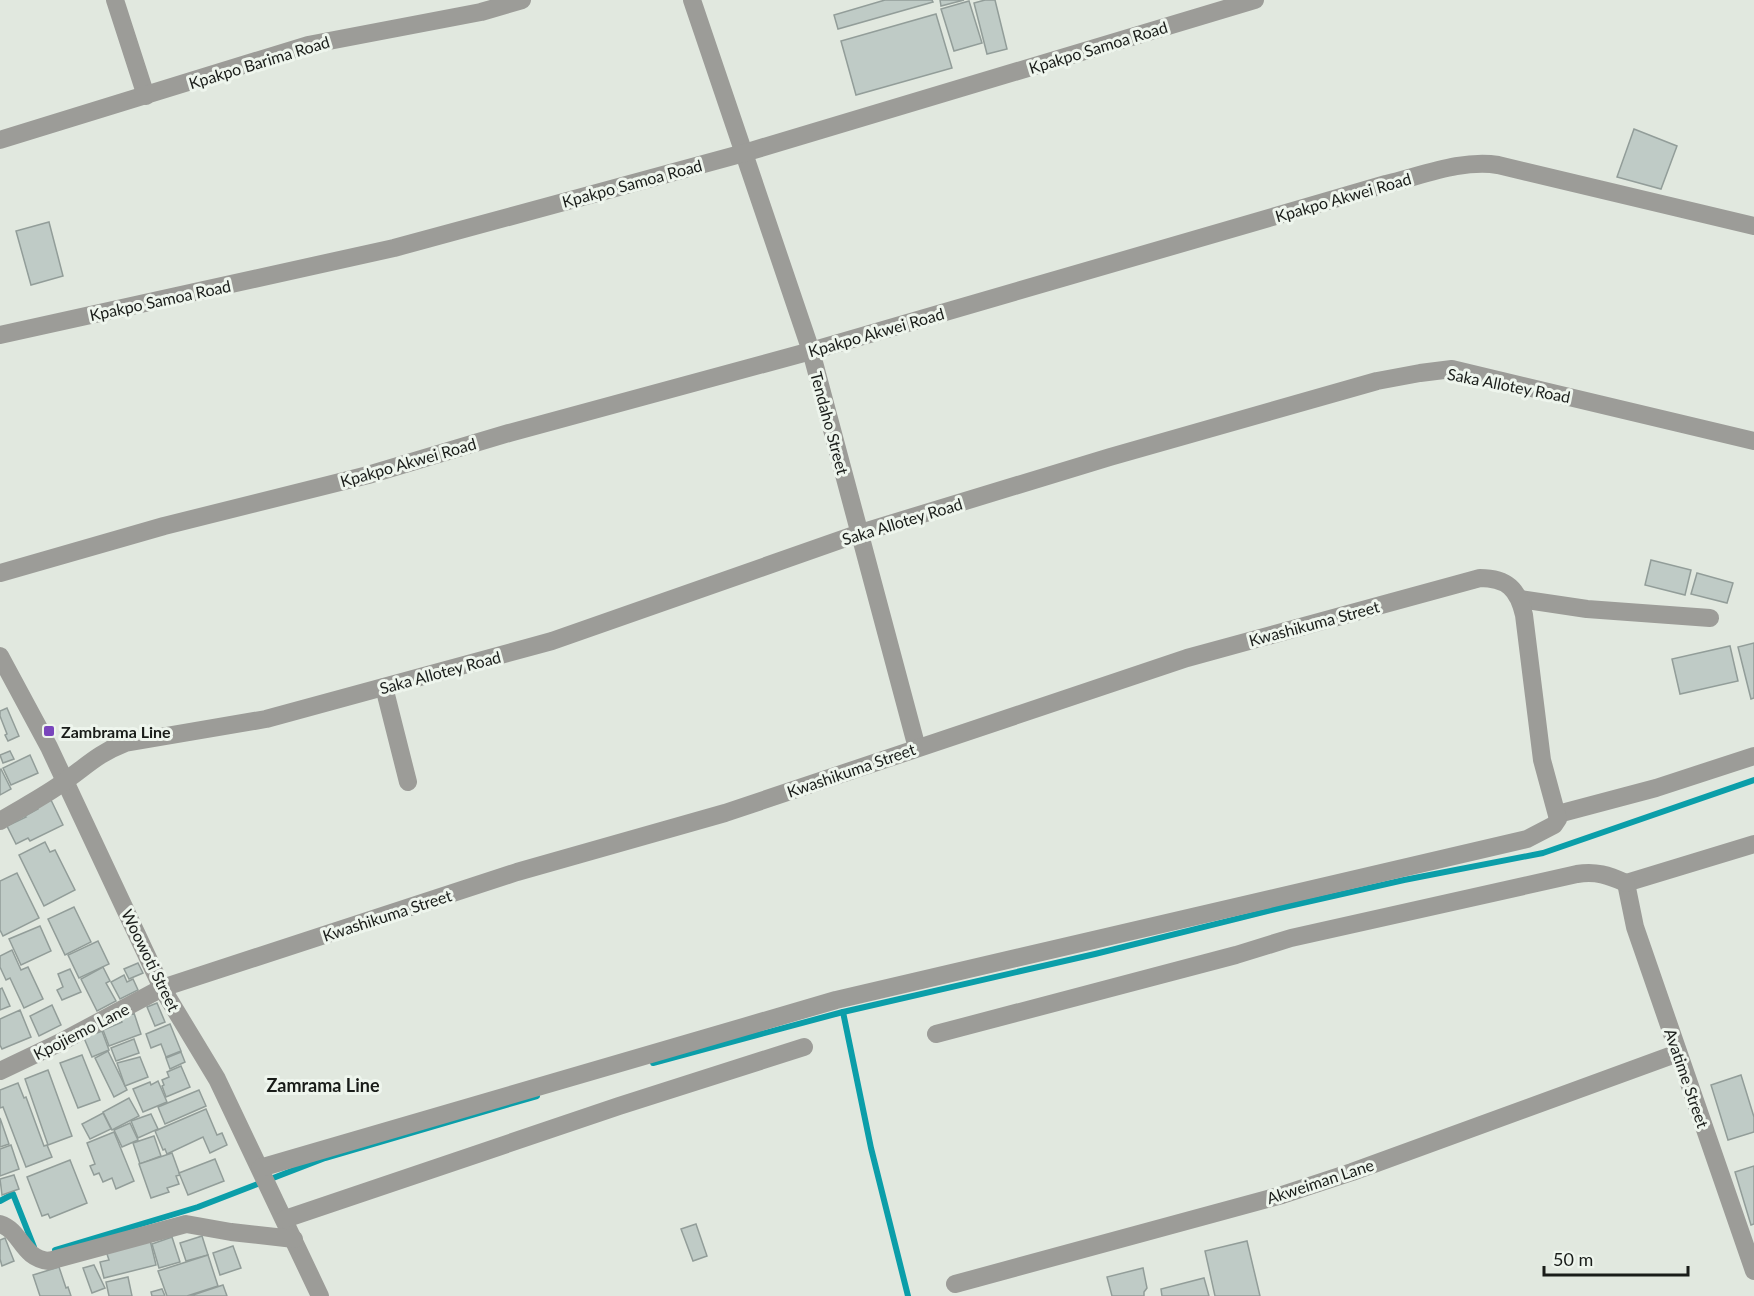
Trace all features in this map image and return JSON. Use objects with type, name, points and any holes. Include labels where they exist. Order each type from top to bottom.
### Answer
[{"type":"street","points":[[115,0],[146,96]]},
{"type":"street","name":"Kpakpo Barima Road","points":[[0,140],[308,45],[470,14],[522,0]]},
{"type":"street","name":"Tendaho Street","points":[[692,0],[811,351],[917,748]]},
{"type":"street","name":"Kpakpo Samoa Road","points":[[0,335],[394,248],[744,153],[1255,0]]},
{"type":"street","name":"Kpakpo Akwei Road","points":[[0,573],[164,526],[368,475],[509,433],[811,351],[1386,184],[1468,164],[1498,165],[1754,226]]},
{"type":"street","name":"Saka Allotey Road","points":[[0,821],[65,782],[93,759],[125,743],[266,719],[552,641],[860,533],[1110,457],[1377,381],[1452,369],[1754,441]]},
{"type":"street","name":"Kwashikuma Street","points":[[162,988],[517,872],[725,813],[1187,658],[1480,578],[1495,578],[1510,586],[1522,607]]},
{"type":"street","points":[[262,1173],[836,1000],[1527,839],[1558,822],[1558,814],[1542,760],[1522,607],[1587,609],[1710,618]]},
{"type":"street","name":"Woowoti Street","points":[[0,656],[36,719],[162,988],[217,1079],[320,1296]]},
{"type":"street","points":[[384,687],[408,782]]},
{"type":"street","points":[[1558,814],[1656,788],[1754,756]]},
{"type":"street","points":[[936,1034],[1225,958],[1291,938],[1577,874],[1604,873],[1626,883],[1754,844]]},
{"type":"street","name":"Avatime Street","points":[[1626,883],[1635,927],[1754,1272]]},
{"type":"street","name":"Kpojiemo Lane","points":[[0,1071],[61,1042],[162,988]]},
{"type":"street","points":[[285,1219],[619,1106],[804,1047]]},
{"type":"street","name":"Akweiman Lane","points":[[955,1284],[1282,1195],[1352,1172],[1678,1053]]},
{"type":"street","points":[[0,1224],[8,1227],[30,1255],[38,1260],[49,1261],[186,1224],[253,1236],[294,1239]]},
{"type":"building","points":[[885,0],[932,0],[933,2],[838,29],[834,15]]},
{"type":"building","points":[[940,0],[964,0],[941,6]]},
{"type":"building","points":[[995,0],[1007,49],[987,54],[974,3]]},
{"type":"building","points":[[969,1],[982,43],[954,51],[941,9]]},
{"type":"building","points":[[936,14],[952,68],[856,95],[841,41]]},
{"type":"building","points":[[1634,129],[1677,146],[1661,189],[1617,177]]},
{"type":"building","points":[[49,222],[63,276],[31,285],[16,231]]},
{"type":"building","points":[[1651,560],[1691,570],[1685,595],[1645,585]]},
{"type":"building","points":[[1697,573],[1733,583],[1727,603],[1691,594]]},
{"type":"building","points":[[1754,643],[1754,698],[1751,699],[1738,647]]},
{"type":"building","points":[[1730,646],[1738,681],[1680,694],[1672,659]]},
{"type":"building","points":[[7,708],[19,736],[8,741],[0,716],[0,711]]},
{"type":"building","points":[[10,751],[14,759],[3,763],[0,755]]},
{"type":"building","points":[[30,755],[38,773],[11,785],[3,768]]},
{"type":"building","points":[[0,770],[11,789],[0,795]]},
{"type":"building","points":[[51,800],[63,825],[30,841],[28,838],[16,844],[7,826],[26,817],[38,809],[37,807]]},
{"type":"building","points":[[45,842],[50,852],[55,850],[75,890],[44,906],[19,855]]},
{"type":"building","points":[[17,873],[39,918],[3,936],[0,930],[0,881]]},
{"type":"building","points":[[74,907],[91,942],[65,955],[48,919]]},
{"type":"building","points":[[40,926],[51,951],[21,965],[9,939]]},
{"type":"building","points":[[98,941],[109,964],[79,978],[68,955]]},
{"type":"building","points":[[12,950],[21,970],[28,967],[43,999],[24,1008],[10,978],[6,980],[0,967],[0,956]]},
{"type":"building","points":[[138,963],[143,973],[129,979],[124,969]]},
{"type":"building","points":[[103,967],[110,981],[106,983],[116,1001],[97,1011],[81,979]]},
{"type":"building","points":[[70,969],[81,992],[62,1000],[57,990],[63,987],[58,974]]},
{"type":"building","points":[[124,975],[127,982],[133,979],[138,990],[120,999],[111,982]]},
{"type":"building","points":[[2,988],[10,1006],[0,1010],[0,989]]},
{"type":"building","points":[[157,1003],[165,1022],[155,1026],[147,1007]]},
{"type":"building","points":[[52,1005],[61,1025],[39,1036],[30,1016]]},
{"type":"building","points":[[20,1010],[31,1037],[2,1049],[0,1019]]},
{"type":"building","points":[[134,1013],[141,1034],[109,1046],[103,1030],[122,1022],[121,1018]]},
{"type":"building","points":[[170,1024],[181,1051],[166,1057],[161,1044],[151,1048],[146,1034]]},
{"type":"building","points":[[102,1031],[109,1050],[92,1057],[84,1038]]},
{"type":"building","points":[[134,1039],[139,1053],[116,1061],[111,1048]]},
{"type":"building","points":[[108,1051],[127,1090],[114,1097],[95,1058]]},
{"type":"building","points":[[181,1052],[185,1062],[170,1069],[166,1058]]},
{"type":"building","points":[[82,1055],[100,1100],[78,1108],[60,1063]]},
{"type":"building","points":[[140,1057],[148,1077],[125,1086],[117,1063]]},
{"type":"building","points":[[181,1066],[190,1087],[166,1097],[162,1080],[169,1077],[167,1072]]},
{"type":"building","points":[[48,1070],[72,1136],[48,1145],[25,1079]]},
{"type":"building","points":[[1741,1075],[1754,1117],[1754,1132],[1728,1140],[1711,1085]]},
{"type":"building","points":[[158,1081],[167,1102],[143,1112],[133,1089]]},
{"type":"building","points":[[18,1083],[24,1098],[26,1097],[44,1146],[47,1145],[52,1157],[26,1167],[3,1107],[0,1108],[0,1090]]},
{"type":"building","points":[[199,1090],[206,1106],[165,1124],[158,1107]]},
{"type":"building","points":[[129,1098],[139,1116],[112,1130],[103,1112]]},
{"type":"building","points":[[206,1109],[217,1135],[222,1133],[227,1145],[210,1153],[203,1137],[167,1154],[155,1131]]},
{"type":"building","points":[[103,1113],[111,1129],[90,1139],[82,1124]]},
{"type":"building","points":[[151,1114],[158,1129],[138,1138],[131,1121]]},
{"type":"building","points":[[0,1118],[9,1144],[0,1147]]},
{"type":"building","points":[[130,1123],[138,1140],[122,1147],[114,1130]]},
{"type":"building","points":[[114,1132],[134,1181],[116,1189],[112,1178],[103,1182],[99,1173],[94,1175],[90,1166],[95,1164],[87,1143]]},
{"type":"building","points":[[154,1136],[161,1156],[140,1164],[133,1143]]},
{"type":"building","points":[[11,1145],[19,1169],[0,1176],[0,1149]]},
{"type":"building","points":[[172,1153],[180,1175],[176,1176],[179,1184],[167,1188],[169,1192],[151,1198],[139,1164]]},
{"type":"building","points":[[215,1159],[224,1181],[188,1195],[179,1173]]},
{"type":"building","points":[[70,1160],[87,1203],[50,1218],[48,1214],[42,1216],[27,1177]]},
{"type":"building","points":[[1754,1166],[1754,1224],[1751,1225],[1735,1172]]},
{"type":"building","points":[[14,1175],[19,1189],[2,1195],[0,1179]]},
{"type":"building","points":[[696,1224],[707,1256],[693,1261],[681,1229]]},
{"type":"building","points":[[202,1236],[208,1255],[186,1261],[180,1243]]},
{"type":"building","points":[[172,1237],[180,1262],[159,1268],[152,1244]]},
{"type":"building","points":[[5,1238],[14,1261],[2,1266],[0,1240]]},
{"type":"building","points":[[150,1240],[156,1265],[104,1278],[100,1262],[109,1260],[106,1251]]},
{"type":"building","points":[[1247,1241],[1260,1296],[1215,1296],[1205,1251]]},
{"type":"building","points":[[233,1246],[241,1268],[220,1275],[213,1253]]},
{"type":"building","points":[[208,1255],[218,1286],[187,1296],[167,1296],[158,1271]]},
{"type":"building","points":[[94,1265],[105,1288],[92,1293],[83,1268]]},
{"type":"building","points":[[59,1267],[71,1296],[40,1296],[33,1275]]},
{"type":"building","points":[[1143,1268],[1147,1288],[1144,1296],[1112,1296],[1107,1277]]},
{"type":"building","points":[[128,1277],[132,1296],[109,1296],[106,1282]]},
{"type":"building","points":[[1204,1278],[1209,1296],[1162,1296],[1161,1289]]},
{"type":"building","points":[[223,1285],[227,1296],[190,1296]]},
{"type":"building","points":[[162,1289],[165,1296],[152,1296],[151,1292]]},
{"type":"waterway","points":[[653,1063],[843,1012],[1095,954],[1280,908],[1404,880],[1543,853],[1754,780]]},
{"type":"waterway","points":[[843,1012],[871,1148],[908,1296]]},
{"type":"waterway","points":[[55,1250],[198,1207],[325,1158],[537,1096]]},
{"type":"waterway","points":[[0,1201],[13,1194],[34,1247]]},
{"type":"place","name":"Zambrama Line","points":[[49,731]]},
{"type":"district","name":"Zamrama Line","points":[[323,1085]]}]
